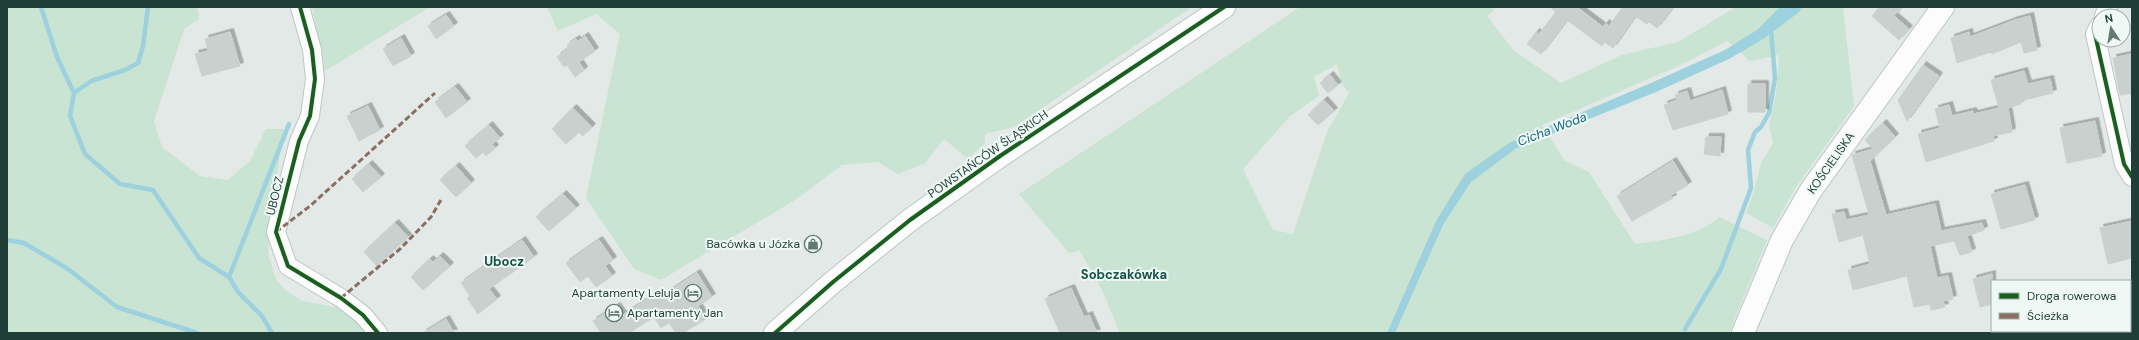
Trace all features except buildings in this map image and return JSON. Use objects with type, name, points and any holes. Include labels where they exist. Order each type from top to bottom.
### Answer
[{"type":"street","name":"UBOCZ","points":[[300,7],[312,50],[315,79],[310,116],[299,141],[276,232],[288,266],[357,310],[378,333]]},
{"type":"street","name":"POWSTAŃCÓW ŚLĄSKICH","points":[[775,333],[833,282],[910,220],[1006,152],[1224,7]]},
{"type":"street","name":"KOŚCIELISKA","points":[[1743,333],[1782,240],[1811,190],[1943,7]]},
{"type":"street","points":[[2098,48],[2124,164],[2132,177]]},
{"type":"green space","points":[[7,7],[197,7],[199,19],[184,29],[154,121],[162,147],[200,176],[228,180],[250,161],[266,129],[284,129],[271,213],[268,255],[276,279],[285,290],[302,301],[346,309],[383,333],[7,333]]},
{"type":"green space","points":[[312,7],[430,7],[323,72]]},
{"type":"green space","points":[[547,7],[1192,7],[1014,127],[985,134],[985,143],[968,159],[944,139],[925,163],[898,174],[878,162],[842,165],[795,200],[661,280],[634,269],[586,198],[620,34],[596,14],[558,31]]},
{"type":"green space","points":[[1300,7],[1491,7],[1494,10],[1487,16],[1514,51],[1561,83],[1622,55],[1678,42],[1736,7],[1843,7],[1854,106],[1796,187],[1773,228],[1746,213],[1755,188],[1761,163],[1773,143],[1769,125],[1776,94],[1779,55],[1750,61],[1727,41],[1681,65],[1542,125],[1564,160],[1589,172],[1635,244],[1668,239],[1690,233],[1701,229],[1719,217],[1767,240],[1729,333],[1120,333],[1098,281],[1079,250],[1069,253],[1019,194]],"holes":[[[1337,64],[1342,84],[1349,93],[1327,132],[1293,234],[1273,230],[1243,169],[1289,117],[1319,96],[1314,77]]]},
{"type":"water","name":"Cicha Woda","points":[[1780,7],[1802,7],[1799,12],[1763,39],[1729,59],[1656,92],[1515,149],[1471,182],[1443,225],[1395,333],[1387,333],[1436,221],[1465,174],[1509,143],[1725,50],[1757,30]]},
{"type":"waterway","points":[[41,7],[57,57],[74,93]]},
{"type":"waterway","points":[[148,7],[143,46],[138,63],[125,70],[91,81],[74,93],[70,116],[85,154],[120,184],[153,190],[199,258],[229,277],[238,292],[262,316],[272,333]]},
{"type":"waterway","points":[[1685,329],[1721,269],[1751,188],[1748,150],[1755,132],[1761,127],[1769,113],[1775,78],[1771,29]]},
{"type":"waterway","points":[[229,277],[289,124]]},
{"type":"waterway","points":[[7,240],[24,243],[68,269],[117,307],[197,333]]},
{"type":"marked path","points":[[276,232],[310,206],[435,93]]},
{"type":"marked path","points":[[341,298],[400,249],[431,217],[442,198]]},
{"type":"cycle path","points":[[300,7],[312,50],[315,79],[310,116],[299,141],[276,232],[288,266],[341,298],[363,315],[378,333]]},
{"type":"cycle path","points":[[775,333],[833,282],[910,220],[1000,156],[1224,7]]},
{"type":"cycle path","points":[[2098,48],[2124,164],[2132,177]]},
{"type":"place","name":"Bacówka u Józka","points":[[813,244]]},
{"type":"place","name":"Apartamenty Leluja","points":[[693,293]]},
{"type":"place","name":"Apartamenty Jan","points":[[614,313]]},
{"type":"district","name":"Ubocz","points":[[504,261]]},
{"type":"district","name":"Sobczakówka","points":[[1124,274]]}]
